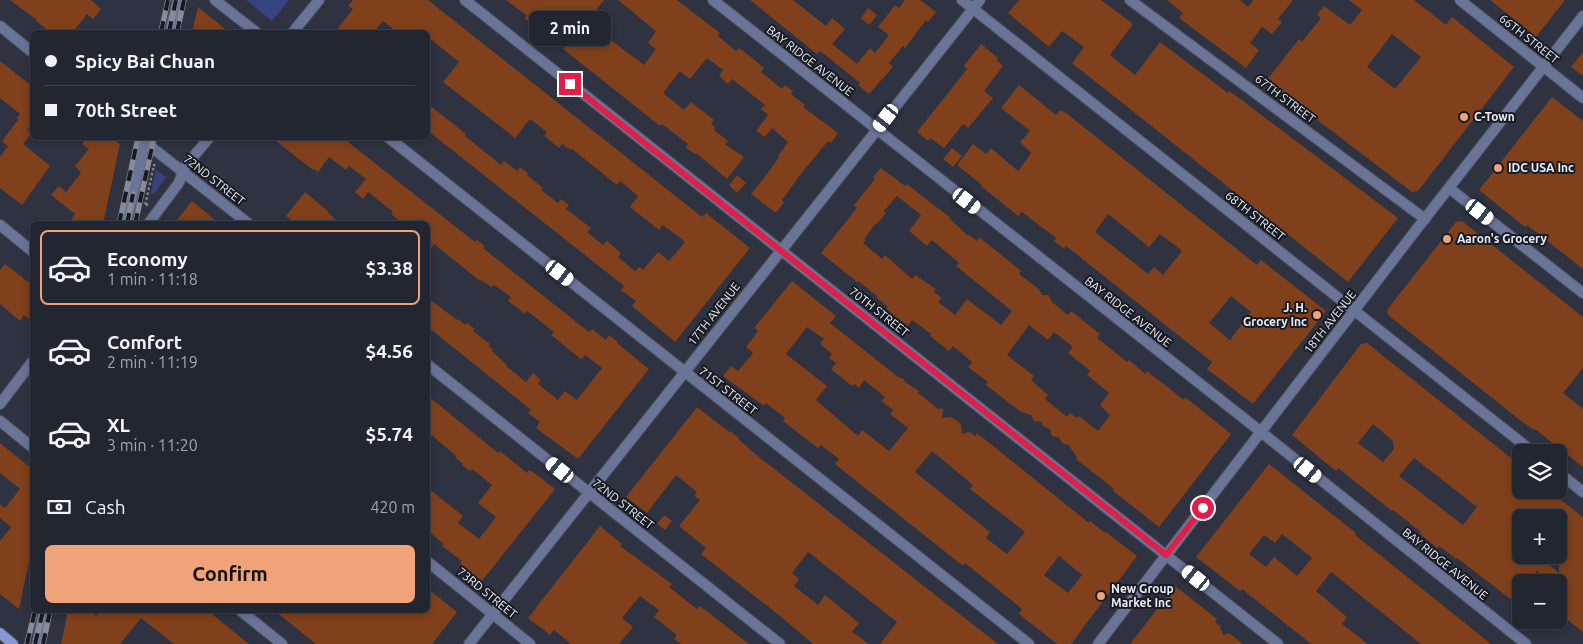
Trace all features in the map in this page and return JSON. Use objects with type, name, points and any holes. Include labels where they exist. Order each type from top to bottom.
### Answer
[{"type":"main road","points":[[0,633],[13,644]]},
{"type":"street","points":[[170,30],[178,0]]},
{"type":"street","points":[[215,0],[253,30]]},
{"type":"street","points":[[295,30],[319,0]]},
{"type":"street","name":"70TH STREET","points":[[465,0],[1278,644]]},
{"type":"street","name":"BAY RIDGE AVENUE","points":[[714,0],[1526,644]]},
{"type":"street","name":"68TH STREET","points":[[962,0],[1523,444]]},
{"type":"street","name":"17TH AVENUE","points":[[469,644],[980,0]]},
{"type":"street","name":"67TH STREET","points":[[1130,0],[1424,219]]},
{"type":"street","name":"66TH STREET","points":[[1460,0],[1583,98]]},
{"type":"street","name":"18TH AVENUE","points":[[1098,644],[1424,219],[1583,16]]},
{"type":"street","points":[[0,26],[30,50]]},
{"type":"street","points":[[127,221],[144,140]]},
{"type":"street","name":"72ND STREET","points":[[145,140],[245,221]]},
{"type":"street","points":[[150,221],[178,184],[182,170],[207,140]]},
{"type":"street","name":"71ST STREET","points":[[392,140],[1029,644]]},
{"type":"street","points":[[1449,188],[1583,293]]},
{"type":"street","points":[[0,225],[30,249]]},
{"type":"street","points":[[0,404],[30,365]]},
{"type":"street","name":"72ND STREET","points":[[430,367],[780,644]]},
{"type":"street","points":[[0,421],[30,445]]},
{"type":"street","points":[[1567,479],[1583,492]]},
{"type":"street","name":"73RD STREET","points":[[430,564],[530,644]]},
{"type":"street","points":[[37,644],[44,613]]},
{"type":"street","points":[[243,613],[282,644]]},
{"type":"path","points":[[152,198],[145,206],[154,165]]},
{"type":"shaded area","points":[[246,0],[289,0],[272,21]]},
{"type":"shaded area","points":[[156,170],[166,177],[154,194],[151,193]]},
{"type":"building","points":[[10,0],[91,0],[101,9],[93,19],[87,14],[75,30],[47,30]]},
{"type":"building","points":[[353,0],[428,0],[702,217],[706,213],[750,248],[675,342],[632,306],[636,301],[621,290],[624,286],[430,133],[430,106],[501,165],[504,161],[517,171],[520,167],[543,188],[541,190],[558,203],[561,199],[569,205],[566,209],[591,228],[587,232],[603,245],[607,241],[621,253],[618,257],[635,271],[639,267],[643,270],[658,252],[669,261],[685,242],[663,225],[659,230],[630,207],[638,196],[620,181],[617,185],[572,149],[562,144],[559,148],[544,136],[547,132],[530,119],[515,138],[443,82],[459,62],[430,39],[430,30],[394,30],[383,21],[376,30],[337,30],[353,9],[348,6]]},
{"type":"building","points":[[506,0],[604,0],[587,22],[644,65],[656,49],[648,43],[656,31],[618,0],[677,0],[720,33],[718,36],[736,51],[739,48],[764,68],[761,72],[782,89],[785,85],[793,91],[791,94],[805,105],[803,107],[838,133],[831,143],[828,141],[800,175],[782,200],[784,202],[776,213],[751,194],[788,142],[772,128],[765,137],[756,131],[768,115],[761,109],[765,105],[732,79],[728,84],[719,76],[723,70],[707,58],[690,79],[680,71],[663,93],[684,110],[691,102],[714,120],[711,124],[715,127],[714,130],[728,141],[725,144],[744,157],[727,179],[696,153],[686,148],[688,144],[662,124],[660,126],[563,49],[565,47],[537,25],[535,27],[525,19],[526,15]]},
{"type":"building","points":[[750,0],[793,0],[826,26],[832,18],[845,29],[832,44],[857,64],[870,48],[875,53],[889,35],[878,27],[895,5],[899,8],[905,0],[920,0],[936,12],[928,22],[926,20],[905,48],[903,46],[889,63],[893,67],[869,94],[858,85],[860,83],[824,54],[820,51],[817,54]]},
{"type":"building","points":[[1019,0],[1101,0],[1133,24],[1110,55],[1135,75],[1160,42],[1228,93],[1229,91],[1239,98],[1398,218],[1348,282],[1072,63],[1084,47],[1062,31],[1049,47],[1008,13]]},
{"type":"building","points":[[1167,0],[1240,0],[1248,7],[1253,0],[1293,0],[1278,19],[1282,22],[1272,34],[1262,27],[1250,43],[1259,50],[1246,68],[1179,18],[1183,13]]},
{"type":"building","points":[[1349,0],[1414,0],[1446,25],[1452,17],[1514,67],[1418,191],[1412,192],[1266,81],[1299,39],[1302,42],[1321,18],[1317,15],[1324,6],[1350,25],[1362,10]],"holes":[[[1392,34],[1421,57],[1395,89],[1367,67]]]},
{"type":"building","points":[[1490,0],[1565,0],[1536,37]]},
{"type":"building","points":[[198,7],[227,30],[192,30]]},
{"type":"building","points":[[868,8],[877,15],[869,25],[861,18]]},
{"type":"building","points":[[981,44],[998,58],[997,60],[1003,66],[984,91],[993,98],[968,128],[963,124],[944,148],[930,138],[928,141],[917,132],[967,69],[964,66]]},
{"type":"building","points":[[1583,52],[1583,76],[1571,67]]},
{"type":"building","points":[[0,61],[30,84],[30,126],[27,130],[30,132],[30,135],[23,144],[50,166],[22,205],[0,188],[0,157],[8,146],[2,141],[18,120],[17,118],[20,114],[0,98]]},
{"type":"building","points":[[1019,85],[1056,115],[1060,110],[1066,113],[1257,265],[1261,260],[1326,311],[1253,404],[1207,369],[1212,362],[1066,246],[1064,249],[1054,241],[1056,238],[1022,212],[1018,216],[957,165],[973,144],[986,154],[991,148],[1018,171],[1031,153],[1020,142],[1030,131],[1001,108]],"holes":[[[1108,214],[1149,247],[1160,234],[1182,251],[1163,275],[1154,267],[1148,274],[1095,232]],[[1231,296],[1251,312],[1230,340],[1209,323]]]},
{"type":"building","points":[[1552,97],[1583,121],[1583,269],[1527,225],[1525,227],[1479,190]]},
{"type":"building","points":[[85,140],[115,140],[120,144],[104,221],[70,221],[75,214],[51,195],[59,186],[66,192],[81,173],[75,166],[89,149],[82,144]]},
{"type":"building","points":[[275,140],[346,140],[475,242],[477,240],[485,246],[483,248],[589,332],[592,329],[606,340],[609,335],[649,369],[578,459],[536,428],[540,422],[528,413],[531,410],[430,329],[430,304],[432,301],[457,320],[465,325],[467,323],[475,329],[473,331],[490,344],[489,346],[493,349],[492,351],[506,366],[526,382],[533,373],[541,380],[538,384],[558,400],[565,391],[577,400],[602,368],[585,355],[581,359],[551,335],[554,332],[527,311],[525,314],[508,301],[511,297],[494,285],[491,287],[480,281],[434,244],[430,249],[430,221],[399,221],[391,214],[393,212],[368,192],[363,199],[355,192],[366,179],[349,166],[346,170],[329,157],[318,172]]},
{"type":"building","points":[[952,148],[962,156],[953,167],[943,159]]},
{"type":"building","points":[[881,168],[905,186],[907,184],[950,217],[967,235],[977,241],[979,237],[1021,271],[1019,274],[1039,289],[1042,295],[1049,295],[1052,302],[1068,315],[1071,311],[1100,334],[1097,338],[1127,362],[1129,360],[1145,374],[1147,371],[1184,400],[1185,397],[1231,434],[1159,527],[1076,459],[1077,457],[1069,445],[1063,444],[1059,438],[1052,436],[1050,429],[1043,426],[1041,422],[1034,421],[1031,415],[1021,412],[986,385],[988,382],[968,367],[972,362],[953,346],[949,351],[912,320],[908,326],[886,309],[888,307],[877,296],[821,253],[857,208],[854,205],[875,179],[873,177]],"holes":[[[897,196],[921,215],[909,231],[927,246],[932,240],[959,263],[956,266],[1012,311],[1001,325],[967,299],[955,315],[938,302],[942,298],[934,292],[936,289],[915,275],[912,279],[885,255],[882,259],[863,243],[876,223],[886,213],[884,211]],[[1029,325],[1048,340],[1054,332],[1073,347],[1068,353],[1090,371],[1087,375],[1109,393],[1100,405],[1110,415],[1098,431],[1079,416],[1077,418],[1070,413],[1067,417],[1045,399],[1048,395],[1031,380],[1034,376],[1007,355]]]},
{"type":"building","points":[[737,175],[746,183],[737,193],[729,185]]},
{"type":"building","points":[[305,192],[337,221],[292,221],[286,216]]},
{"type":"building","points":[[192,201],[216,221],[176,221]]},
{"type":"building","points":[[1462,221],[1583,317],[1583,368],[1563,393],[1583,409],[1583,467],[1567,454],[1567,444],[1554,444],[1521,421],[1388,315],[1387,310],[1456,222]]},
{"type":"building","points":[[5,264],[30,283],[30,320],[24,315],[20,321],[0,304],[0,270]]},
{"type":"building","points":[[792,281],[836,316],[830,323],[898,377],[904,379],[905,382],[919,391],[918,393],[938,409],[943,408],[942,418],[951,417],[960,423],[962,434],[970,432],[975,436],[977,433],[1089,523],[1090,521],[1137,556],[1071,644],[1057,644],[1019,614],[1022,609],[1005,595],[965,563],[963,566],[835,464],[839,459],[821,445],[818,448],[783,421],[785,418],[766,403],[764,406],[723,376],[731,366],[738,371],[753,353],[746,347],[758,331],[754,328]],"holes":[[[807,327],[824,339],[820,344],[832,354],[829,358],[836,363],[831,369],[852,386],[854,384],[859,388],[864,380],[885,397],[881,401],[893,410],[890,414],[908,428],[889,451],[862,430],[858,436],[816,400],[827,386],[786,354]],[[932,451],[973,485],[970,489],[1025,532],[1007,554],[986,538],[990,532],[915,472]],[[1059,556],[1082,575],[1068,593],[1044,575]]]},
{"type":"building","points":[[1367,343],[1512,459],[1512,499],[1560,499],[1583,517],[1583,632],[1567,619],[1567,574],[1541,574],[1537,571],[1534,574],[1512,574],[1512,600],[1457,558],[1439,546],[1437,548],[1419,533],[1421,532],[1393,510],[1338,468],[1336,471],[1292,435],[1361,344]],"holes":[[[1373,424],[1393,441],[1394,449],[1383,462],[1358,443]],[[1414,458],[1477,507],[1463,525],[1399,476]]]},
{"type":"building","points":[[430,398],[498,453],[500,451],[527,473],[529,470],[533,472],[555,489],[482,581],[460,564],[462,561],[442,546],[444,544],[430,533],[430,490],[463,516],[458,523],[479,539],[496,517],[478,503],[492,485],[472,469],[470,471],[462,465],[456,456],[430,434]]},
{"type":"building","points":[[697,407],[739,438],[759,457],[998,644],[880,644],[897,622],[808,552],[792,573],[799,579],[794,586],[818,605],[825,595],[859,623],[852,632],[869,644],[813,644],[701,554],[706,548],[679,526],[700,500],[694,496],[697,492],[676,475],[647,513],[626,497]]},
{"type":"building","points":[[0,443],[30,467],[30,556],[19,609],[0,594],[0,541],[11,527],[0,518],[0,504],[5,508],[20,489],[0,473]]},
{"type":"building","points":[[1269,464],[1491,644],[1421,644],[1331,572],[1316,591],[1347,617],[1342,624],[1368,644],[1311,644],[1242,589],[1240,591],[1196,557]],"holes":[[[1282,534],[1312,558],[1297,576],[1274,557],[1266,567],[1249,554],[1264,535],[1275,543]]]},
{"type":"building","points":[[664,515],[672,521],[665,530],[657,524]]},
{"type":"building","points":[[600,526],[622,544],[620,546],[672,584],[669,587],[697,609],[700,606],[749,644],[681,644],[674,639],[677,635],[654,617],[659,610],[640,596],[622,618],[633,627],[619,644],[571,644],[554,630],[550,635],[528,618]]},
{"type":"building","points":[[1175,586],[1217,619],[1215,622],[1220,626],[1223,635],[1229,633],[1243,644],[1130,644]]},
{"type":"building","points":[[430,591],[457,612],[432,644],[316,644],[277,613],[430,613]]},
{"type":"building","points":[[68,613],[93,613],[96,616],[98,613],[210,613],[249,644],[174,644],[141,618],[120,644],[61,644]]},
{"type":"railway","points":[[161,30],[168,0]]},
{"type":"railway","points":[[169,30],[176,0]]},
{"type":"railway","points":[[177,30],[184,0]]},
{"type":"railway","points":[[120,221],[138,140]]},
{"type":"railway","points":[[136,221],[154,140]]},
{"type":"railway","points":[[128,221],[133,194]]},
{"type":"railway","points":[[27,644],[35,613]]},
{"type":"railway","points":[[35,644],[43,613]]},
{"type":"railway","points":[[43,644],[50,613]]},
{"type":"place","name":"C-Town","points":[[1464,117]]},
{"type":"place","name":"IDC USA Inc","points":[[1498,168]]},
{"type":"place","name":"Aaron's Grocery","points":[[1447,239]]},
{"type":"place","name":"J. H. Grocery Inc","points":[[1317,315]]},
{"type":"place","name":"New Group Market Inc","points":[[1101,596]]},
{"type":"route","points":[[570,84],[1166,555],[1203,508]]}]
